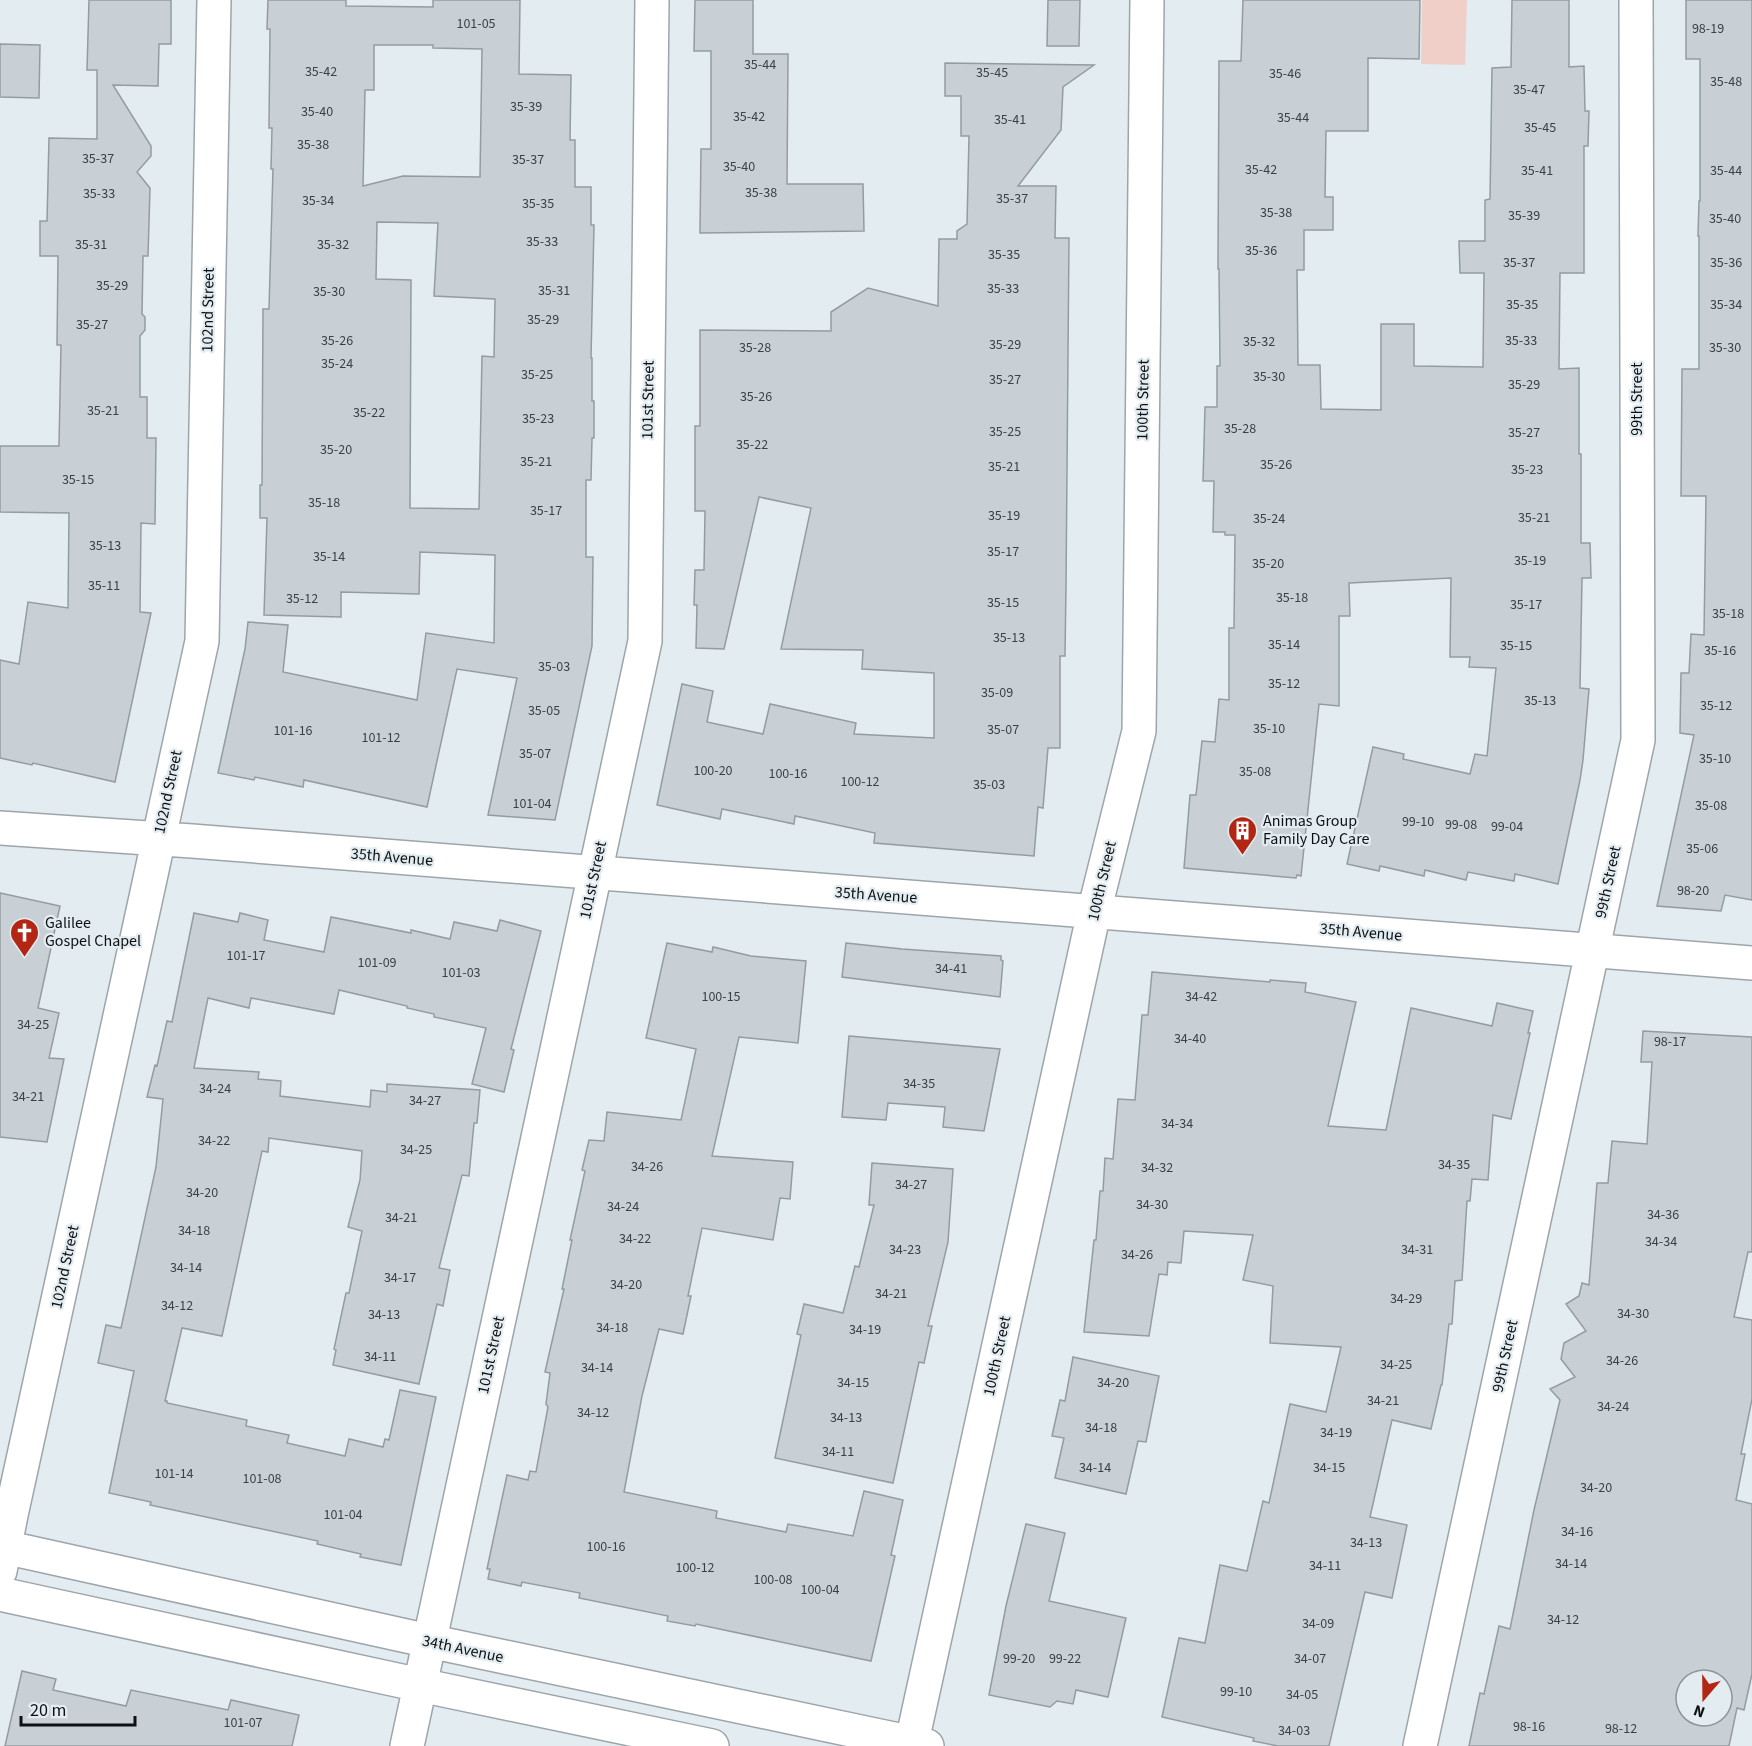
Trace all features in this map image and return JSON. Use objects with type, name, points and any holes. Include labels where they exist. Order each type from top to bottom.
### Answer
[{"type":"street","name":"102nd Street","points":[[2,1554],[202,641],[214,0]]},
{"type":"street","name":"101st Street","points":[[407,1746],[645,641],[652,0]]},
{"type":"street","name":"100th Street","points":[[917,1745],[1094,912],[1139,730],[1148,0]]},
{"type":"street","name":"99th Street","points":[[1420,1746],[1638,740],[1636,0]]},
{"type":"street","name":"35th Avenue","points":[[0,828],[1752,963]]},
{"type":"street","name":"34th Avenue","points":[[2,1554],[429,1641],[917,1745]]},
{"type":"street","points":[[0,1594],[712,1746]]},
{"type":"shaded area","points":[[1422,0],[1467,0],[1465,65],[1421,64]]},
{"type":"building","points":[[89,0],[171,0],[171,44],[159,44],[158,86],[113,85],[151,146],[151,156],[137,172],[150,188],[148,256],[143,256],[142,314],[145,317],[145,330],[140,336],[140,397],[147,397],[147,438],[156,438],[155,524],[141,523],[140,612],[151,613],[115,782],[33,763],[32,765],[0,758],[0,660],[19,664],[28,602],[68,608],[69,513],[0,512],[0,446],[59,446],[61,345],[57,345],[58,256],[40,256],[40,221],[47,221],[49,138],[97,139],[97,70],[87,70]]},
{"type":"building","points":[[268,0],[346,0],[346,6],[433,7],[433,0],[520,0],[519,74],[571,75],[570,140],[575,140],[575,187],[591,187],[591,225],[594,225],[591,358],[594,438],[592,438],[591,480],[586,480],[586,557],[593,557],[592,646],[555,820],[488,815],[517,678],[457,669],[427,807],[304,780],[303,787],[255,777],[254,780],[218,773],[245,649],[248,622],[288,625],[283,672],[417,700],[426,633],[494,643],[495,555],[420,552],[419,594],[341,592],[341,617],[264,615],[267,518],[260,518],[263,309],[269,309],[273,169],[271,169],[272,128],[269,128],[270,29],[267,29]],"holes":[[[374,45],[433,45],[433,48],[482,49],[480,177],[403,176],[363,186],[365,90],[374,90]],[[377,222],[438,223],[434,296],[495,299],[494,357],[482,356],[479,509],[410,508],[411,280],[376,279]]]},
{"type":"building","points":[[695,0],[753,0],[753,54],[788,54],[787,184],[863,184],[864,231],[700,233],[701,149],[711,149],[711,51],[694,51]]},
{"type":"building","points":[[1048,0],[1080,0],[1079,46],[1047,46]]},
{"type":"building","points":[[1243,0],[1420,0],[1419,59],[1368,58],[1368,131],[1326,131],[1325,197],[1333,197],[1333,230],[1304,230],[1304,270],[1297,270],[1298,365],[1320,365],[1321,409],[1381,410],[1381,324],[1414,324],[1414,366],[1483,367],[1484,273],[1460,273],[1459,241],[1485,241],[1485,200],[1490,199],[1492,68],[1511,67],[1512,0],[1569,0],[1569,67],[1584,66],[1585,111],[1589,111],[1588,146],[1584,146],[1584,273],[1560,273],[1559,369],[1579,368],[1581,543],[1590,543],[1591,578],[1582,578],[1580,688],[1589,689],[1583,760],[1558,884],[1515,874],[1514,881],[1468,872],[1466,880],[1425,870],[1424,876],[1380,866],[1379,871],[1347,864],[1373,747],[1404,754],[1403,759],[1470,774],[1475,754],[1487,756],[1496,668],[1469,667],[1470,657],[1450,657],[1451,578],[1349,583],[1350,616],[1339,616],[1339,706],[1319,704],[1301,876],[1297,875],[1296,878],[1184,868],[1190,795],[1196,795],[1202,741],[1215,742],[1219,699],[1229,700],[1229,628],[1234,628],[1235,535],[1213,532],[1214,481],[1203,481],[1205,407],[1217,407],[1217,366],[1220,366],[1219,61],[1241,61]]},
{"type":"building","points":[[1686,0],[1752,0],[1752,900],[1725,895],[1721,911],[1657,906],[1694,735],[1680,733],[1681,673],[1689,673],[1691,634],[1704,635],[1706,496],[1681,496],[1682,369],[1699,369],[1700,59],[1686,59]]},
{"type":"building","points":[[0,44],[40,45],[39,98],[0,97]]},
{"type":"building","points":[[945,63],[1094,65],[1063,87],[1061,130],[1018,186],[1056,186],[1055,238],[1069,238],[1065,656],[1060,656],[1060,748],[1048,748],[1043,808],[1038,807],[1034,856],[874,843],[875,833],[795,816],[794,824],[722,809],[720,819],[657,805],[682,684],[713,691],[707,722],[763,734],[770,704],[856,723],[854,734],[934,738],[934,673],[862,669],[863,650],[781,649],[811,508],[759,497],[724,649],[696,648],[695,570],[704,570],[705,511],[695,511],[695,426],[700,426],[700,330],[831,331],[831,312],[868,288],[938,306],[939,239],[957,239],[957,231],[967,224],[969,136],[961,136],[961,96],[945,96]]},
{"type":"building","points":[[0,893],[60,906],[38,1008],[59,1013],[49,1058],[64,1059],[47,1142],[0,1137]]},
{"type":"building","points":[[194,913],[238,922],[240,913],[268,920],[264,940],[324,952],[331,917],[450,939],[454,922],[497,931],[500,920],[541,931],[511,1049],[514,1050],[504,1092],[472,1084],[486,1028],[434,1017],[434,1014],[407,1008],[407,1006],[339,990],[334,1014],[251,998],[249,1008],[208,998],[194,1068],[259,1072],[258,1079],[281,1081],[280,1096],[370,1107],[371,1090],[387,1092],[387,1084],[480,1090],[469,1176],[462,1175],[439,1268],[450,1270],[443,1306],[437,1304],[419,1384],[333,1365],[336,1350],[334,1349],[346,1293],[349,1293],[362,1231],[348,1227],[360,1180],[362,1151],[269,1138],[268,1152],[262,1151],[222,1336],[182,1328],[165,1401],[247,1420],[246,1426],[289,1435],[287,1443],[345,1456],[349,1439],[383,1447],[385,1439],[389,1440],[400,1390],[436,1397],[401,1565],[360,1557],[361,1554],[317,1544],[318,1541],[150,1505],[151,1502],[109,1493],[134,1371],[98,1363],[106,1325],[121,1328],[156,1167],[163,1099],[147,1097],[167,1021],[172,1022]]},
{"type":"building","points":[[667,943],[712,952],[713,947],[751,956],[806,961],[798,1043],[739,1037],[712,1156],[793,1162],[790,1199],[780,1198],[773,1240],[702,1228],[683,1334],[659,1329],[642,1396],[624,1492],[717,1511],[716,1518],[786,1532],[788,1524],[853,1536],[864,1491],[903,1500],[891,1555],[895,1556],[871,1661],[696,1624],[695,1626],[667,1621],[668,1616],[579,1598],[580,1593],[522,1582],[521,1586],[488,1579],[490,1569],[487,1569],[507,1475],[528,1480],[530,1471],[536,1472],[548,1407],[546,1404],[550,1373],[545,1372],[564,1289],[562,1289],[572,1240],[570,1240],[585,1171],[582,1170],[589,1140],[604,1141],[607,1112],[681,1120],[696,1049],[646,1038]]},
{"type":"building","points":[[846,943],[1001,956],[1003,961],[1000,997],[842,977]]},
{"type":"building","points":[[1152,972],[1306,983],[1305,992],[1356,1002],[1328,1126],[1386,1130],[1411,1008],[1492,1026],[1497,1003],[1533,1011],[1511,1119],[1493,1115],[1488,1180],[1472,1179],[1470,1201],[1467,1201],[1462,1280],[1455,1281],[1452,1324],[1449,1324],[1442,1385],[1431,1429],[1392,1420],[1370,1517],[1407,1525],[1392,1598],[1365,1592],[1329,1746],[1278,1746],[1253,1741],[1254,1738],[1162,1717],[1179,1638],[1205,1643],[1220,1565],[1247,1571],[1263,1501],[1269,1503],[1290,1404],[1326,1412],[1341,1347],[1270,1343],[1273,1286],[1243,1280],[1253,1235],[1184,1231],[1181,1263],[1168,1262],[1167,1275],[1159,1274],[1149,1336],[1084,1332],[1100,1191],[1103,1191],[1105,1158],[1113,1159],[1118,1099],[1135,1100],[1142,1015],[1148,1015]]},
{"type":"building","points":[[1643,1031],[1752,1037],[1752,1252],[1748,1252],[1734,1317],[1752,1320],[1752,1399],[1741,1454],[1745,1454],[1736,1500],[1752,1504],[1752,1674],[1744,1710],[1737,1708],[1734,1722],[1734,1668],[1674,1668],[1674,1728],[1733,1728],[1729,1746],[1469,1746],[1480,1693],[1484,1694],[1499,1626],[1510,1629],[1534,1510],[1560,1400],[1550,1389],[1575,1377],[1561,1359],[1564,1343],[1586,1331],[1566,1304],[1579,1296],[1582,1283],[1589,1285],[1597,1183],[1608,1183],[1612,1141],[1647,1144],[1652,1062],[1641,1062]]},
{"type":"building","points":[[849,1036],[1000,1049],[984,1131],[943,1127],[945,1107],[888,1103],[886,1120],[842,1117]]},
{"type":"building","points":[[872,1163],[953,1169],[948,1242],[928,1326],[932,1326],[924,1363],[919,1362],[893,1483],[775,1458],[801,1335],[797,1334],[804,1304],[843,1313],[855,1266],[859,1267],[874,1205],[869,1205]]},
{"type":"building","points":[[1073,1357],[1159,1376],[1146,1442],[1138,1441],[1126,1494],[1055,1478],[1064,1438],[1052,1436],[1060,1400],[1065,1401]]},
{"type":"building","points":[[1026,1524],[1065,1533],[1049,1601],[1126,1618],[1108,1697],[1076,1690],[1073,1704],[1057,1701],[1050,1707],[989,1695],[1006,1606]]},
{"type":"building","points":[[22,1671],[56,1679],[53,1690],[126,1706],[131,1690],[228,1710],[231,1700],[299,1715],[292,1746],[5,1746]]},
{"type":"place","name":"Animas Group Family Day Care","points":[[1242,856]]},
{"type":"place","name":"Galilee Gospel Chapel","points":[[24,958]]}]
